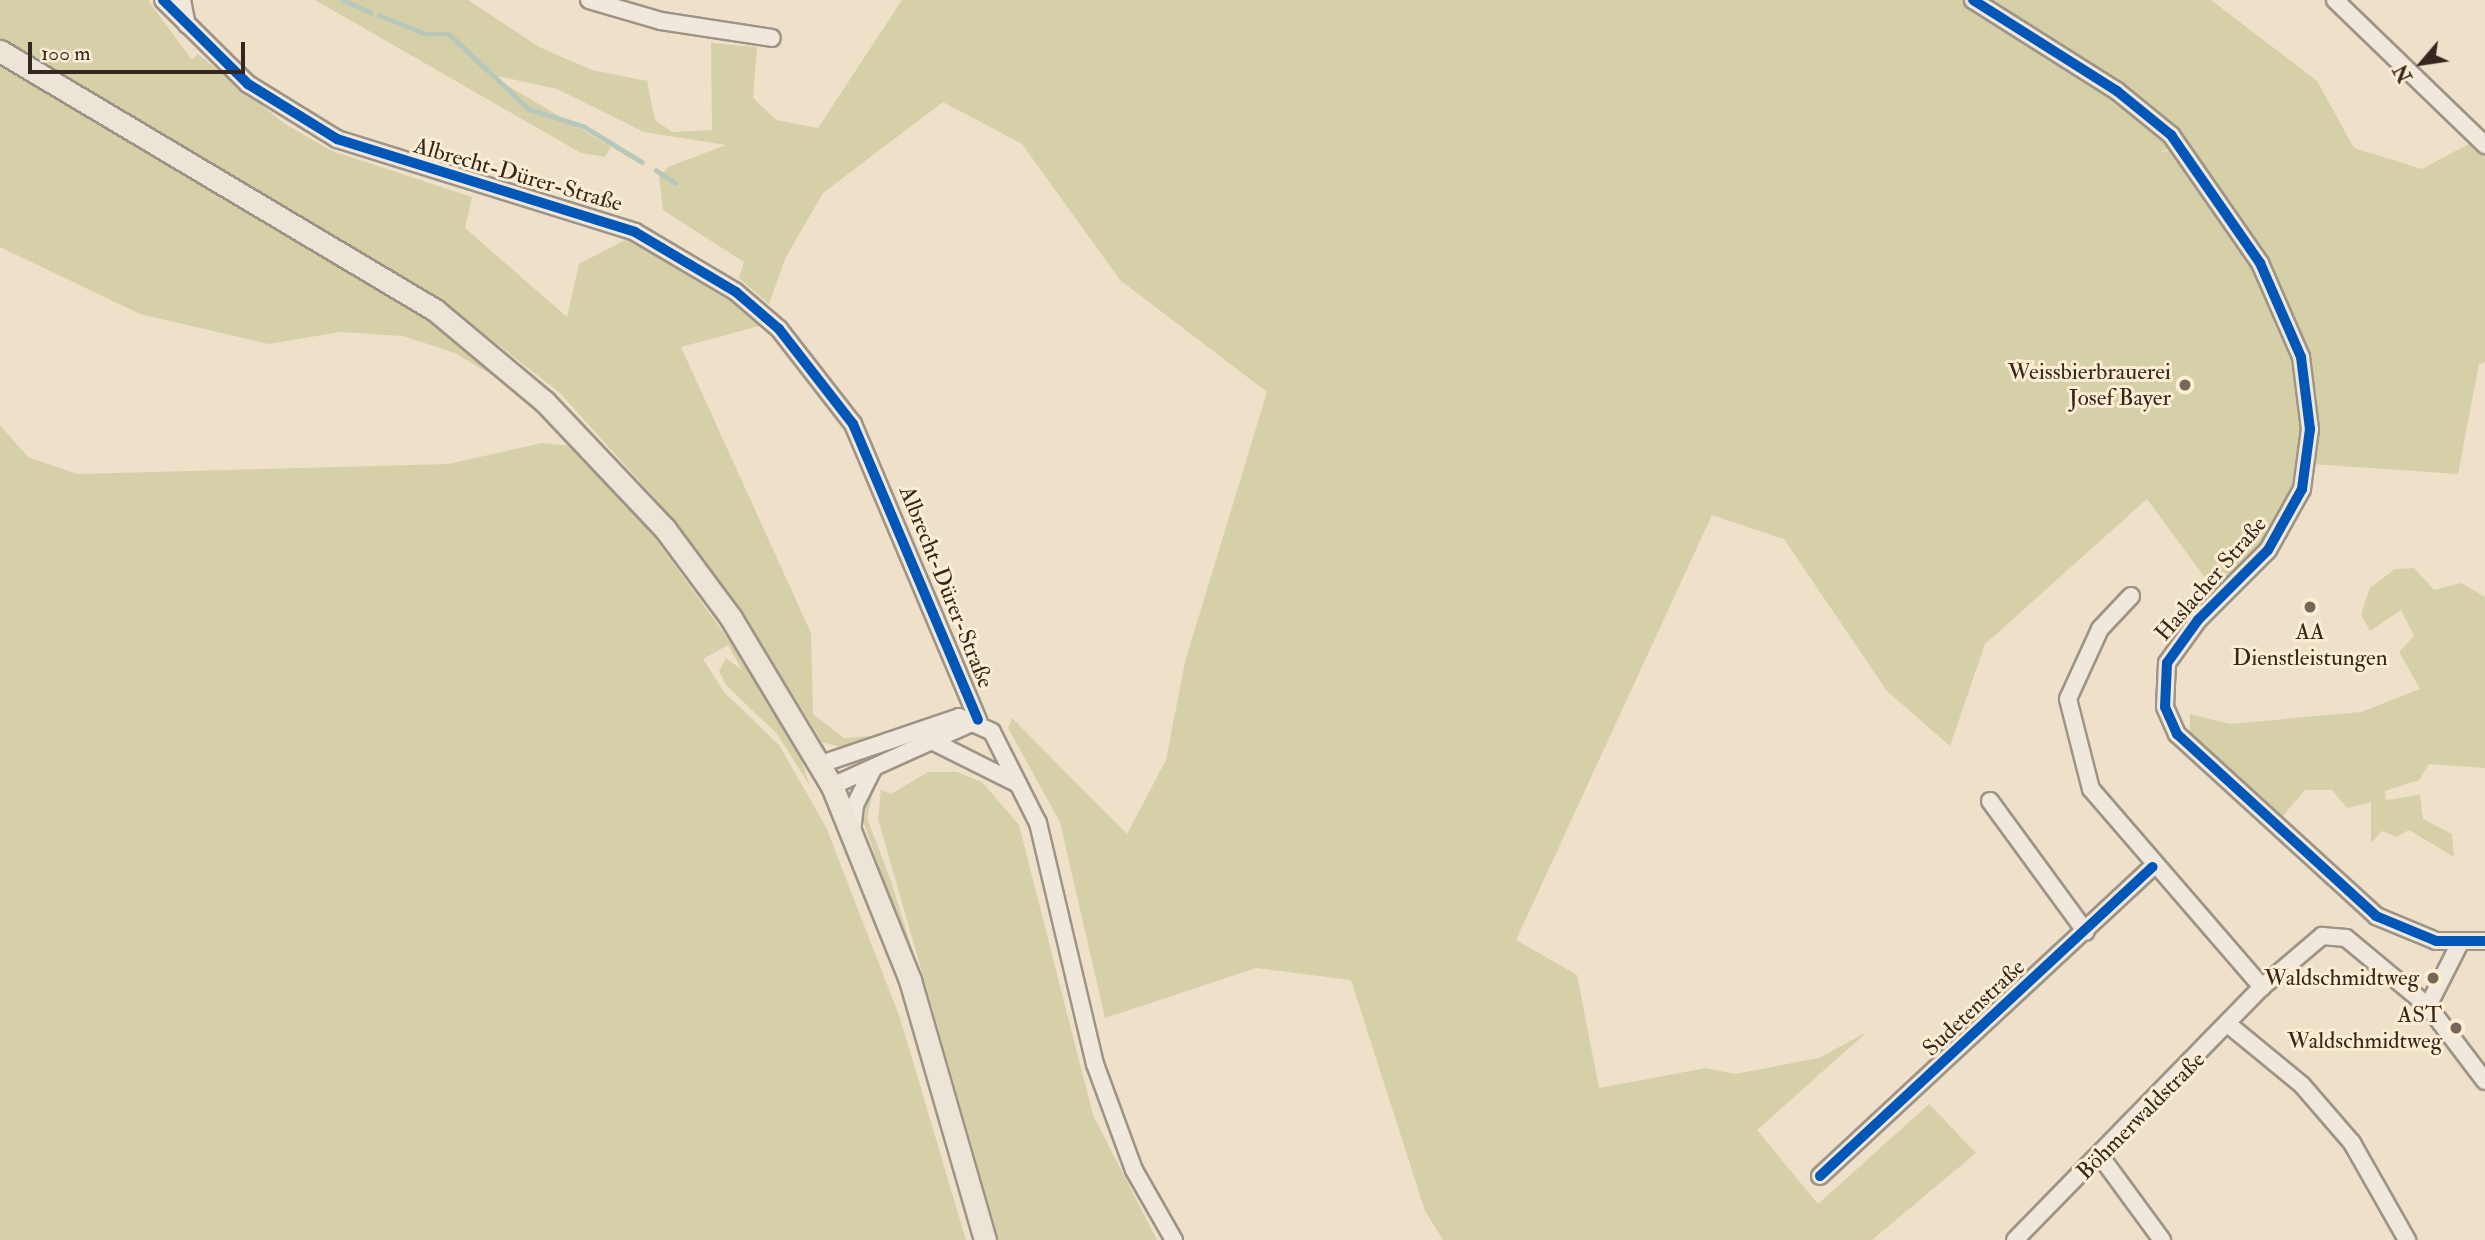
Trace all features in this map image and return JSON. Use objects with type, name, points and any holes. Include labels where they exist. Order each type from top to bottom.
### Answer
[{"type":"main road","points":[[0,51],[435,310],[545,402],[665,528],[731,618],[832,786],[910,980],[985,1240]]},
{"type":"street","name":"Albrecht-Dürer-Straße","points":[[163,0],[248,84],[337,139],[635,232],[736,292],[779,329],[853,424],[978,720],[992,732],[1038,824],[1059,900],[1091,1054],[1134,1170],[1174,1240]]},
{"type":"street","points":[[181,0],[188,27]]},
{"type":"street","points":[[589,0],[661,21],[772,38]]},
{"type":"street","name":"Haslacher Straße","points":[[1973,0],[2117,91],[2192,158],[2280,298],[2301,357],[2310,429],[2302,489],[2268,550],[2198,620],[2167,663],[2162,691],[2170,720],[2192,751],[2361,905],[2415,935],[2460,943],[2485,941]]},
{"type":"street","points":[[2334,0],[2485,145]]},
{"type":"street","points":[[2131,596],[2094,640],[2068,699],[2091,789],[2153,867],[2262,987],[2311,941],[2334,935],[2428,1006],[2485,1081]]},
{"type":"street","points":[[821,764],[959,717],[978,720]]},
{"type":"street","points":[[832,786],[936,743],[978,720]]},
{"type":"street","points":[[936,743],[1019,785]]},
{"type":"street","points":[[852,833],[855,805],[874,767]]},
{"type":"street","points":[[1990,801],[2086,932]]},
{"type":"street","name":"Sudetenstraße","points":[[1820,1176],[2153,867]]},
{"type":"street","points":[[2428,1006],[2460,943]]},
{"type":"street","name":"Böhmerwaldstraße","points":[[2015,1240],[2101,1157],[2229,1025],[2262,987]]},
{"type":"street","points":[[2229,1025],[2302,1085],[2351,1143],[2407,1240]]},
{"type":"street","points":[[2101,1157],[2162,1240]]},
{"type":"shaded area","points":[[0,0],[148,0],[192,60],[198,54],[285,124],[332,151],[472,197],[465,228],[567,317],[579,264],[627,239],[729,300],[759,326],[681,347],[811,633],[813,714],[844,738],[885,735],[841,747],[822,742],[743,613],[658,502],[560,393],[447,305],[0,38]]},
{"type":"shaded area","points":[[315,0],[468,0],[539,47],[592,70],[647,81],[655,120],[672,132],[712,130],[711,43],[757,47],[753,98],[776,120],[818,128],[902,0],[1964,0],[2115,94],[2177,145],[2158,153],[2177,149],[2209,187],[2277,308],[2298,372],[2304,423],[2300,488],[2268,550],[2214,590],[2147,499],[1985,644],[1950,746],[1887,691],[1784,539],[1712,515],[1516,940],[1577,975],[1599,1088],[1706,1068],[1735,1074],[1819,1058],[1867,1032],[1757,1130],[1818,1204],[1929,1104],[1976,1153],[1872,1240],[1443,1240],[1425,1211],[1351,980],[1256,968],[1105,1018],[1060,822],[1008,728],[1012,718],[1127,834],[1166,760],[1185,662],[1267,392],[1120,280],[1022,144],[943,102],[823,193],[786,257],[769,304],[739,278],[744,262],[663,210],[659,177],[668,167],[726,145],[644,132],[557,89],[488,74],[611,147],[605,157],[581,153]]},
{"type":"shaded area","points":[[1984,0],[2211,0],[2317,81],[2354,148],[2422,169],[2474,141],[2485,153],[2485,362],[2479,364],[2458,474],[2312,464],[2315,420],[2280,298],[2186,142],[2136,100]]},
{"type":"shaded area","points":[[0,67],[326,256],[447,332],[500,380],[455,353],[403,336],[340,332],[269,344],[140,314],[0,247]]},
{"type":"shaded area","points":[[0,425],[28,457],[77,474],[448,464],[542,443],[581,447],[639,516],[731,643],[799,753],[810,786],[778,735],[726,685],[719,671],[726,658],[742,670],[728,645],[703,659],[724,692],[779,745],[826,827],[900,1018],[966,1240],[0,1240]]},
{"type":"shaded area","points":[[2414,568],[2434,590],[2461,583],[2485,597],[2485,768],[2429,764],[2419,780],[2385,791],[2386,800],[2420,795],[2423,819],[2452,834],[2454,857],[2409,830],[2397,837],[2382,831],[2371,843],[2371,802],[2347,808],[2332,790],[2305,790],[2279,820],[2190,739],[2190,714],[2230,724],[2361,712],[2420,689],[2399,652],[2414,636],[2401,610],[2370,631],[2361,614],[2370,588],[2395,569]]},
{"type":"shaded area","points":[[928,772],[957,772],[982,782],[1019,825],[1093,1115],[1157,1240],[999,1240],[878,819],[881,790],[891,794]]},
{"type":"shaded area","points":[[877,775],[867,818],[891,881],[923,985],[920,985],[862,818]]},
{"type":"waterway","points":[[343,0],[370,12]]},
{"type":"waterway","points":[[379,15],[426,34],[449,34],[529,109],[583,126],[642,162]]},
{"type":"waterway","points":[[656,170],[675,183]]},
{"type":"cycle path","points":[[163,0],[248,84],[337,139],[635,232],[736,292],[779,329],[853,424],[978,720]]},
{"type":"cycle path","points":[[1973,0],[2117,91],[2171,135],[2260,263],[2301,357],[2310,429],[2302,489],[2268,550],[2198,620],[2167,663],[2165,707],[2177,734],[2376,916],[2436,941],[2485,941]]},
{"type":"cycle path","points":[[1820,1176],[2153,867]]},
{"type":"place","name":"Weissbierbrauerei Josef Bayer","points":[[2185,385]]},
{"type":"place","name":"AA Dienstleistungen","points":[[2310,607]]},
{"type":"place","name":"Waldschmidtweg","points":[[2433,978]]},
{"type":"place","name":"AST Waldschmidtweg","points":[[2456,1028]]}]
